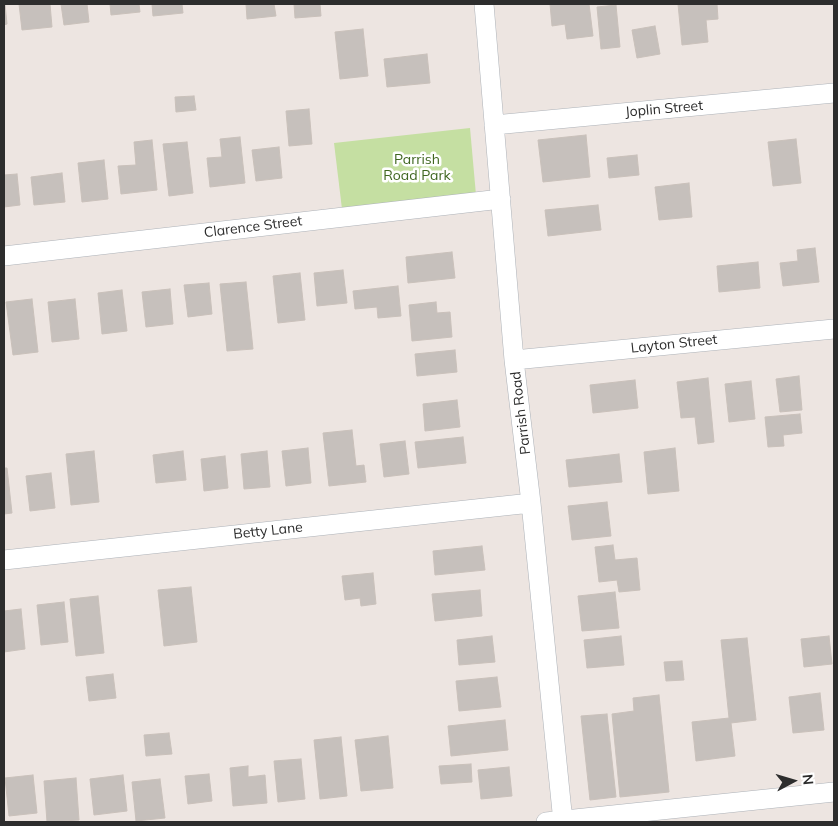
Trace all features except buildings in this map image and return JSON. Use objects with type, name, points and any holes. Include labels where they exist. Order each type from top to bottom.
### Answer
[{"type":"street","name":"Parrish Road","points":[[484,4],[514,360],[531,503],[557,822]]},
{"type":"street","name":"Joplin Street","points":[[494,125],[834,93]]},
{"type":"street","name":"Clarence Street","points":[[4,256],[501,198]]},
{"type":"street","name":"Layton Street","points":[[514,360],[834,329]]},
{"type":"street","name":"Betty Lane","points":[[4,560],[531,503]]},
{"type":"street","points":[[557,822],[834,792]]},
{"type":"green space","name":"Parrish Road Park","points":[[470,128],[476,195],[342,209],[334,143]]}]
